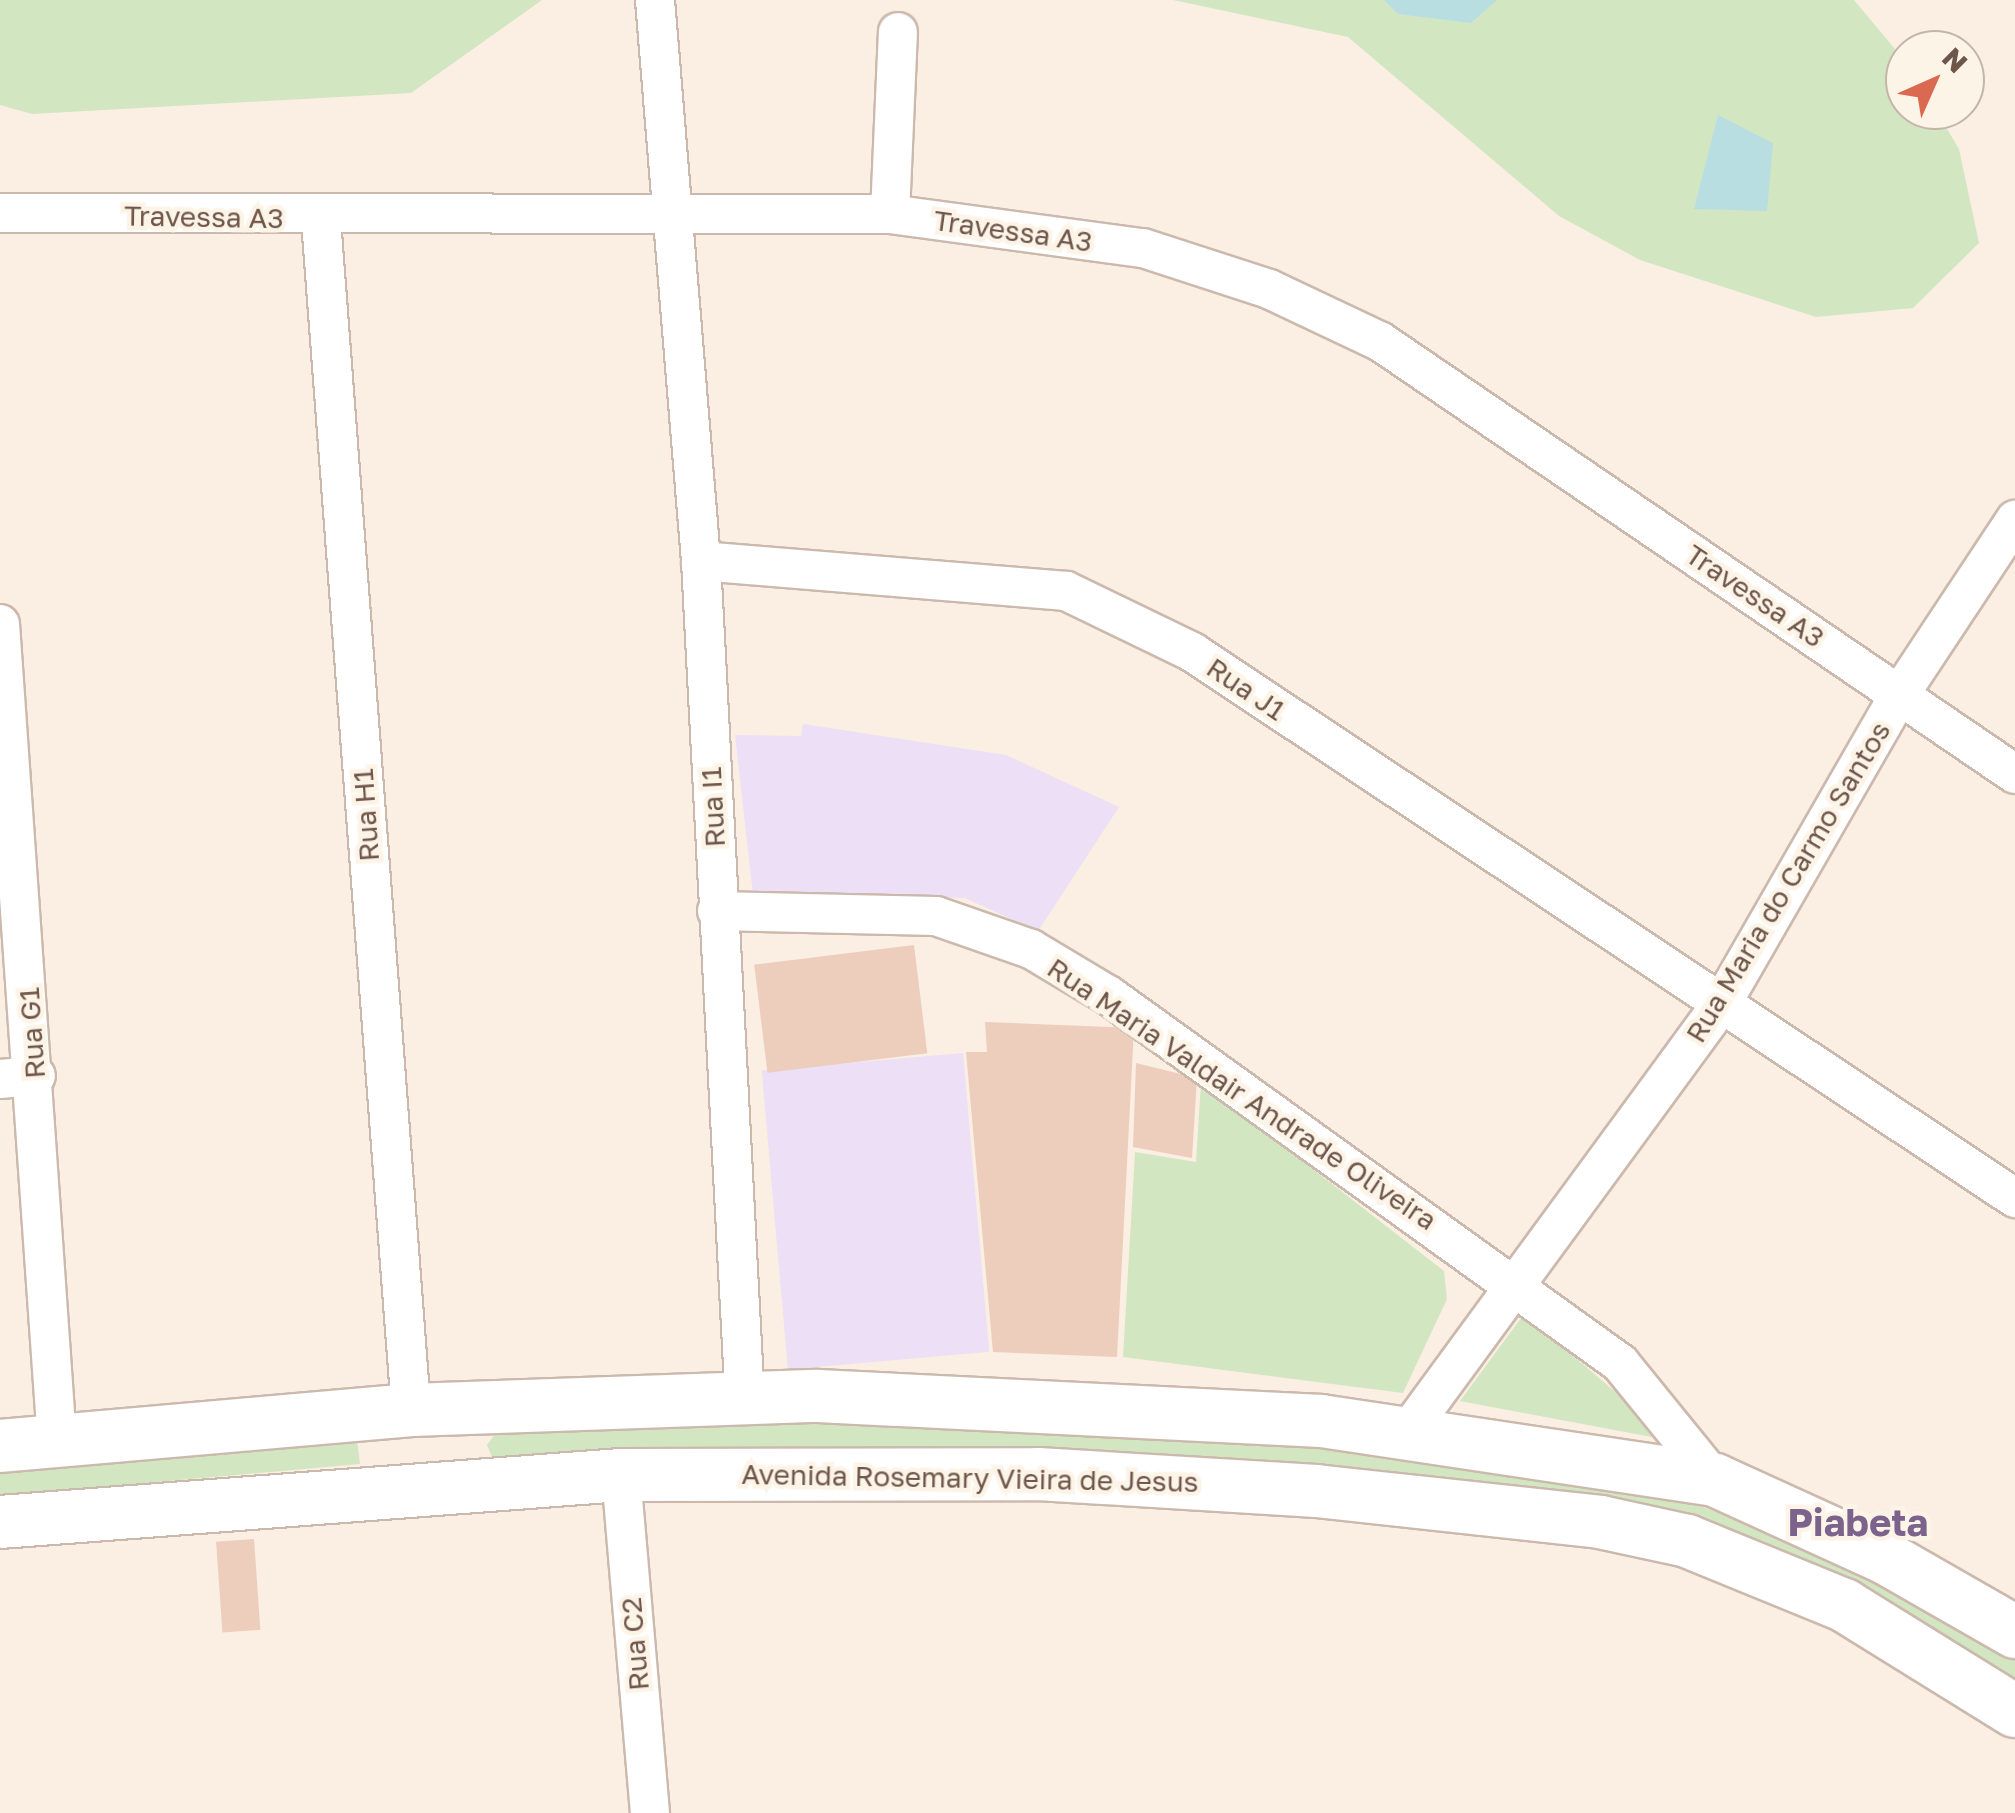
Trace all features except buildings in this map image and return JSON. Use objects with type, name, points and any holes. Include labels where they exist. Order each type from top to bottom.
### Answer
[{"type":"street","name":"Rua I1","points":[[655,0],[701,561],[745,1402]]},
{"type":"street","points":[[890,214],[898,32]]},
{"type":"street","name":"Travessa A3","points":[[0,213],[321,220],[675,212],[890,214],[1143,248],[1268,289],[1382,342],[2015,774]]},
{"type":"street","name":"Rua H1","points":[[321,220],[411,1410]]},
{"type":"street","name":"Rua Maria do Carmo Santos","points":[[1409,1430],[1722,1003],[1900,694],[2015,520]]},
{"type":"street","name":"Rua J1","points":[[701,561],[1066,591],[1192,652],[2015,1198]]},
{"type":"street","name":"Rua G1","points":[[0,624],[18,1077],[57,1442]]},
{"type":"street","name":"Rua Maria Valdair Andrade Oliveira","points":[[718,911],[905,912],[1002,935],[1108,995],[1518,1285]]},
{"type":"street","points":[[1518,1285],[1620,1363],[1715,1480]]},
{"type":"street","points":[[0,1446],[411,1410],[745,1402],[1002,1402],[1409,1430],[1715,1480],[1886,1558],[2015,1632]]},
{"type":"street","points":[[411,1410],[418,1485]]},
{"type":"street","name":"Avenida Rosemary Vieira de Jesus","points":[[0,1522],[418,1485],[620,1475],[1156,1478],[1600,1522],[1687,1541],[1829,1598],[2015,1711]]},
{"type":"street","name":"Rua C2","points":[[620,1475],[650,1813]]},
{"type":"shaded area","points":[[803,724],[1006,755],[1119,807],[1038,931],[965,898],[753,894],[735,735],[801,736]]},
{"type":"shaded area","points":[[963,1053],[989,1352],[788,1369],[762,1071]]},
{"type":"green space","points":[[0,0],[542,0],[411,93],[32,114],[0,105]]},
{"type":"green space","points":[[1173,0],[1854,0],[1885,37],[1885,130],[1948,130],[1959,149],[1979,243],[1913,308],[1816,317],[1640,260],[1559,216],[1348,37]]},
{"type":"green space","points":[[1201,1082],[1444,1271],[1447,1299],[1403,1393],[1123,1357],[1135,1152],[1196,1162]]},
{"type":"green space","points":[[1524,1314],[1673,1441],[1460,1401]]},
{"type":"green space","points":[[860,1420],[1340,1447],[1626,1478],[1890,1577],[2015,1656],[2015,1690],[1693,1522],[1521,1486],[1301,1465],[494,1462],[487,1445],[497,1431]]},
{"type":"green space","points":[[357,1439],[360,1464],[0,1496],[0,1462]]},
{"type":"water","points":[[1384,0],[1497,0],[1471,23],[1398,14]]},
{"type":"water","points":[[1718,115],[1773,143],[1767,211],[1694,209]]},
{"type":"district","name":"Piabeta","points":[[1858,1522]]}]
